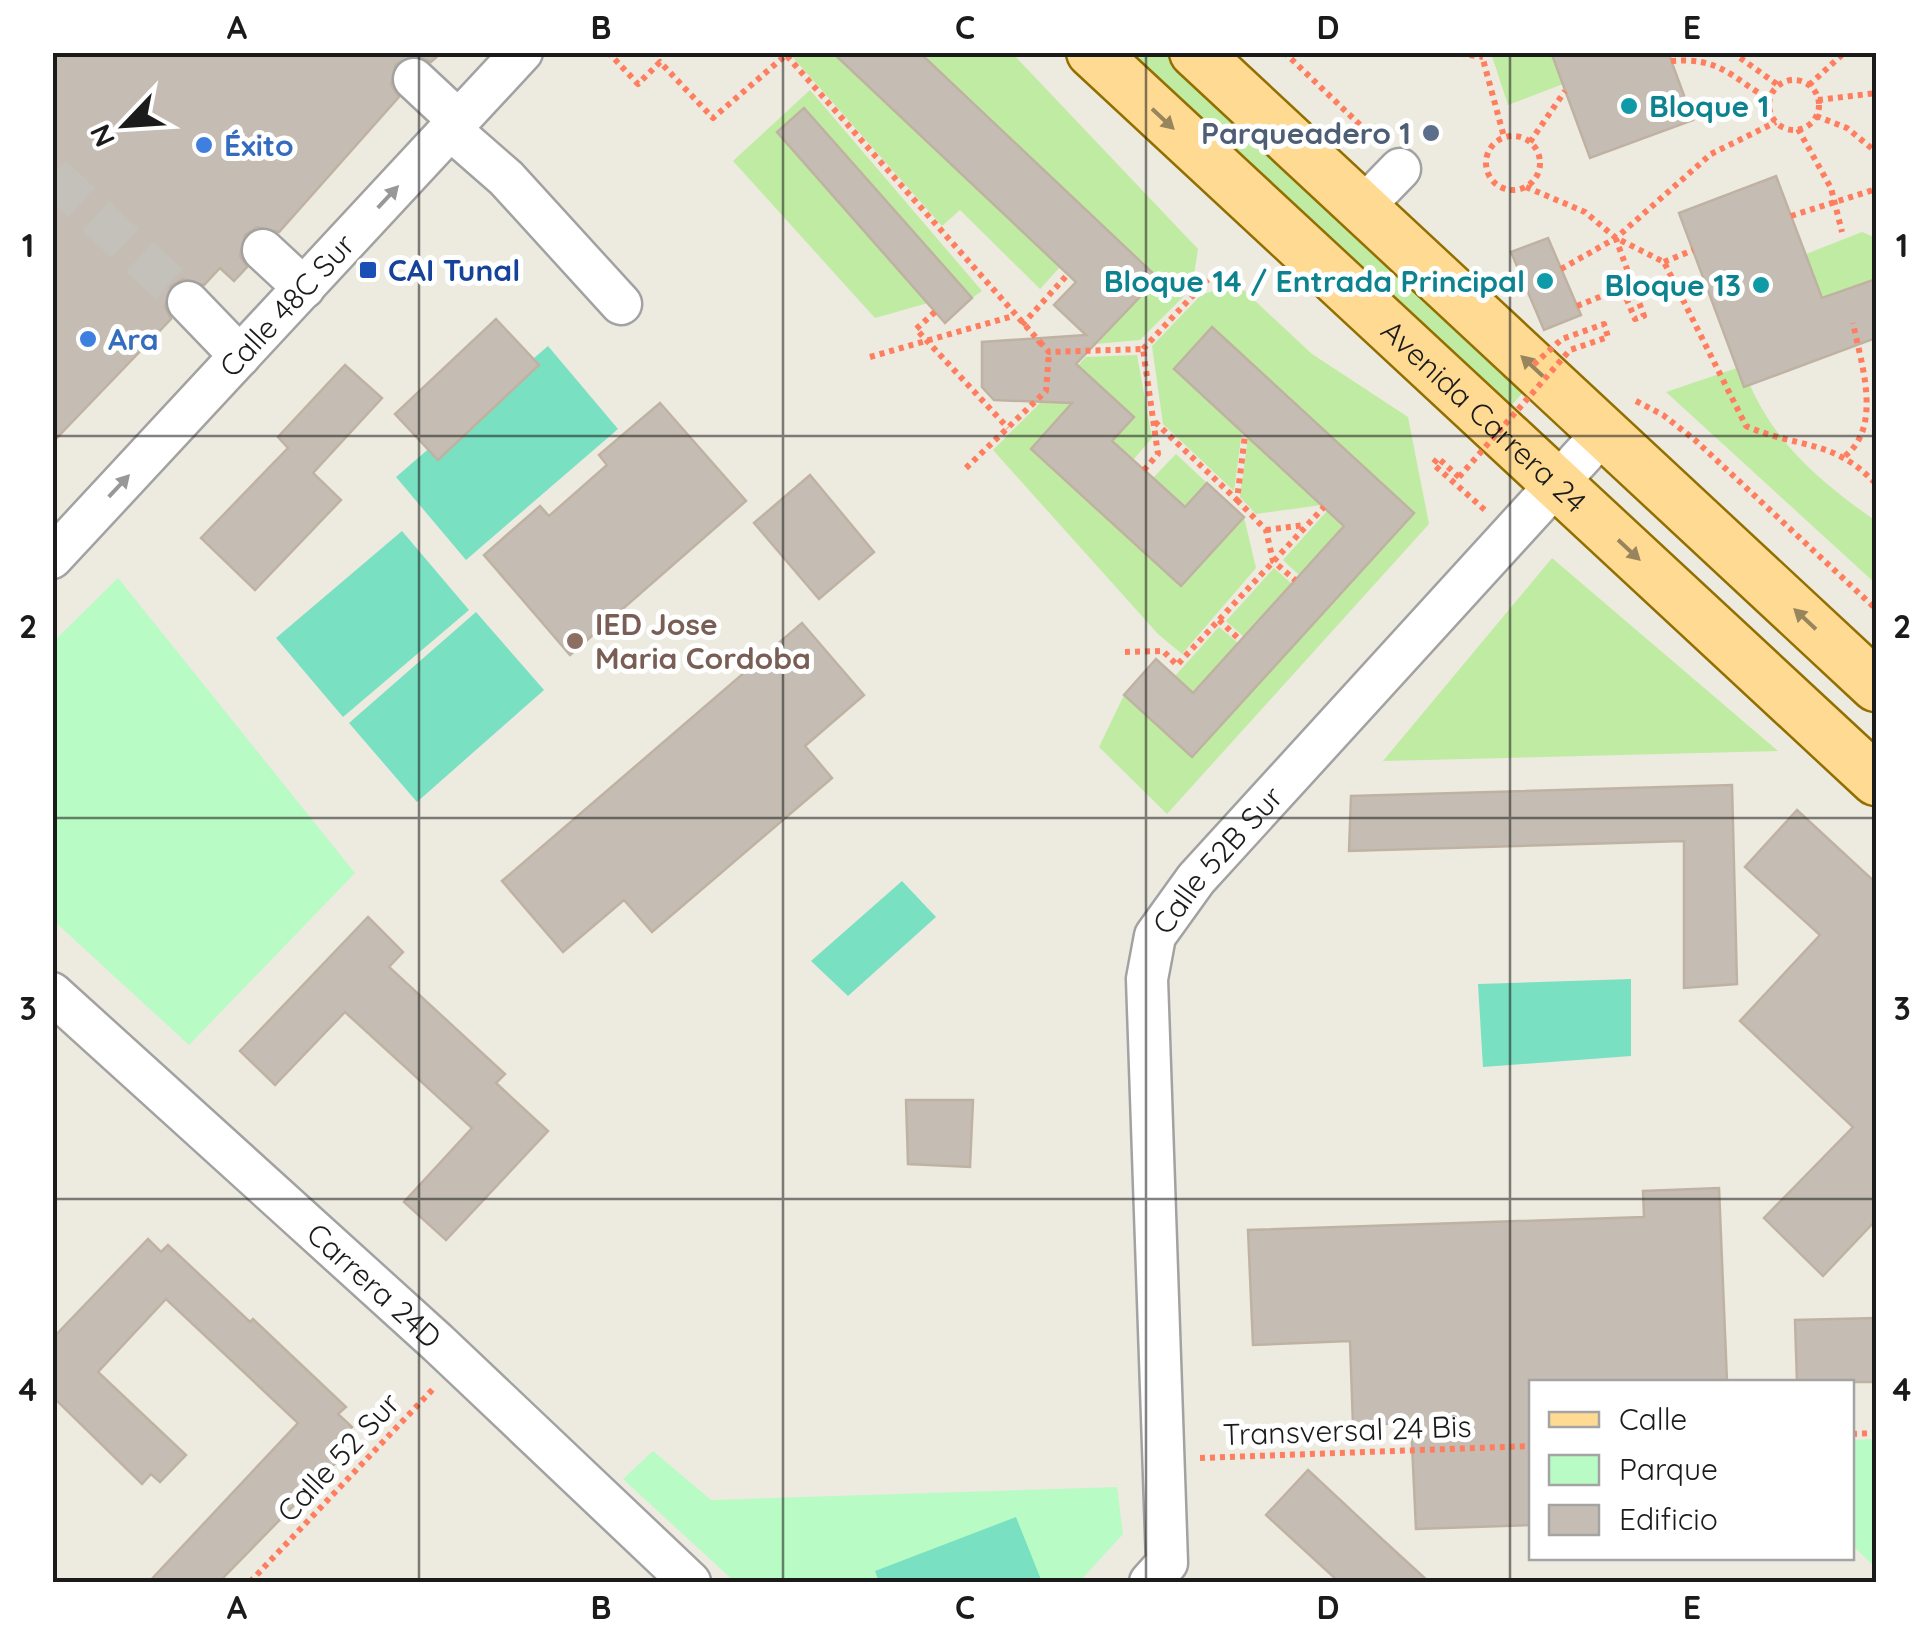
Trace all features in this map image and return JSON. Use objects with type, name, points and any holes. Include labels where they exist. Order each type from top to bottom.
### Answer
[{"type":"main road","name":"Avenida Carrera 24","points":[[1092,52],[1876,780]]},
{"type":"main road","points":[[1195,52],[1876,686]]},
{"type":"street","name":"Calle 48C Sur","points":[[52,558],[522,52]]},
{"type":"street","points":[[409,85],[506,178],[621,304]]},
{"type":"street","points":[[1362,208],[1400,169]]},
{"type":"street","points":[[259,254],[300,292]]},
{"type":"street","points":[[188,302],[240,356]]},
{"type":"street","name":"Calle 52B Sur","points":[[1169,1576],[1147,1009],[1147,978],[1155,936],[1196,878],[1604,432]]},
{"type":"street","name":"Carrera 24D","points":[[52,993],[458,1362],[690,1582]]},
{"type":"path","points":[[608,52],[638,84],[660,62],[713,118],[785,54],[1037,344],[1049,352],[1143,349],[1211,276]]},
{"type":"path","points":[[1450,52],[1482,55],[1504,137]]},
{"type":"path","points":[[1732,52],[1778,86]]},
{"type":"path","points":[[1809,86],[1845,52]]},
{"type":"path","points":[[1671,61],[1690,56],[1721,66],[1770,100],[1776,122]]},
{"type":"path","points":[[1770,100],[1778,86],[1794,80],[1809,86],[1818,100],[1816,116],[1798,129]]},
{"type":"path","points":[[1530,142],[1565,92]]},
{"type":"path","points":[[1818,100],[1876,93]]},
{"type":"path","points":[[1816,116],[1847,128],[1876,152]]},
{"type":"path","points":[[1561,269],[1616,238],[1712,154],[1776,122],[1798,129],[1818,160],[1842,232]]},
{"type":"path","points":[[1504,137],[1530,142]]},
{"type":"path","points":[[1504,137],[1487,156],[1488,174],[1500,187],[1526,187],[1585,212],[1616,238],[1664,262],[1746,426],[1845,456],[1876,484]]},
{"type":"path","points":[[1526,187],[1539,166],[1530,142]]},
{"type":"path","points":[[1791,216],[1876,189]]},
{"type":"path","points":[[1577,306],[1622,288],[1635,319],[1644,316],[1616,238]]},
{"type":"path","points":[[1664,262],[1693,250]]},
{"type":"path","points":[[1022,325],[1068,274]]},
{"type":"path","points":[[936,312],[916,328],[1008,428]]},
{"type":"path","points":[[870,357],[1013,316]]},
{"type":"path","points":[[1486,512],[1433,464],[1438,458],[1459,477],[1570,350],[1608,337],[1604,324],[1562,338],[1532,366]]},
{"type":"path","points":[[1845,456],[1858,446],[1864,426],[1866,386],[1853,324]]},
{"type":"path","points":[[1143,349],[1158,454],[1144,470]]},
{"type":"path","points":[[966,468],[1046,391],[1049,352]]},
{"type":"path","points":[[1153,420],[1266,530],[1274,561],[1295,580]]},
{"type":"path","points":[[1236,500],[1245,435]]},
{"type":"path","points":[[1864,470],[1876,465]]},
{"type":"path","points":[[1124,652],[1163,651],[1174,668],[1324,507]]},
{"type":"path","points":[[1266,530],[1308,524]]},
{"type":"path","points":[[1219,620],[1240,640]]},
{"type":"path","name":"Calle 52 Sur","points":[[250,1582],[458,1362]]},
{"type":"path","name":"Transversal 24 Bis","points":[[1164,1460],[1529,1446]]},
{"type":"green space","points":[[789,53],[832,53],[1060,267],[1040,289],[960,210],[942,226]]},
{"type":"green space","points":[[919,53],[1012,53],[1198,249],[1192,288],[1140,340],[1095,344],[1158,278]]},
{"type":"green space","points":[[1114,53],[1163,53],[1525,390],[1503,415]]},
{"type":"green space","points":[[1491,53],[1551,53],[1563,84],[1508,105]]},
{"type":"green space","points":[[810,90],[982,291],[972,298],[804,108],[777,132],[928,303],[875,318],[733,161]]},
{"type":"green space","points":[[1862,232],[1876,238],[1876,279],[1856,286],[1829,316],[1806,254]]},
{"type":"green space","points":[[1238,285],[1312,354],[1408,417],[1429,524],[1167,814],[1099,747],[1124,695],[1192,757],[1414,513],[1242,432],[1234,491],[1163,424],[1152,346],[1202,294]]},
{"type":"green space","points":[[548,346],[618,429],[466,560],[396,477]]},
{"type":"green space","points":[[1137,355],[1152,438],[1133,460],[1112,441],[1134,417],[1093,380],[1031,449],[1181,586],[1244,517],[1256,568],[1182,654],[1158,634],[993,450],[1086,357]]},
{"type":"green space","points":[[1737,368],[1744,386],[1750,385],[1787,445],[1820,478],[1876,521],[1876,584],[1666,392]]},
{"type":"green space","points":[[1248,437],[1322,505],[1256,514],[1240,497]]},
{"type":"green space","points":[[1176,454],[1207,483],[1185,507],[1153,478]]},
{"type":"green space","points":[[1328,510],[1344,525],[1299,575],[1283,560]]},
{"type":"green space","points":[[402,531],[469,610],[343,717],[276,638]]},
{"type":"green space","points":[[1552,558],[1778,751],[1383,761]]},
{"type":"green space","points":[[1274,568],[1292,584],[1244,637],[1226,621]]},
{"type":"green space","points":[[118,578],[355,873],[189,1045],[53,920],[53,642]]},
{"type":"green space","points":[[476,612],[544,690],[417,802],[349,723]]},
{"type":"green space","points":[[1219,627],[1238,643],[1193,693],[1175,676]]},
{"type":"green space","points":[[902,881],[936,917],[848,996],[811,961]]},
{"type":"green space","points":[[1631,979],[1631,1056],[1483,1067],[1478,984]]},
{"type":"green space","points":[[1876,1439],[1876,1568],[1854,1547],[1854,1440]]},
{"type":"green space","points":[[653,1451],[711,1500],[1117,1487],[1123,1534],[1079,1582],[735,1582],[623,1479]]},
{"type":"green space","points":[[1016,1517],[1042,1582],[879,1582],[875,1571]]},
{"type":"building","name":"Éxito","points":[[52,52],[442,52],[431,62],[418,56],[396,64],[391,85],[399,97],[279,232],[257,227],[245,235],[240,256],[247,267],[234,281],[220,268],[204,285],[183,279],[171,286],[165,307],[171,319],[52,443]]},
{"type":"building","points":[[832,52],[919,52],[1158,278],[1076,364],[1134,417],[1112,441],[1185,507],[1207,483],[1244,517],[1181,586],[1031,449],[1072,403],[994,400],[982,387],[982,342],[1086,335],[1054,305],[1076,282]]},
{"type":"building","name":"Bloque 1","points":[[1551,52],[1668,52],[1693,120],[1590,158]]},
{"type":"building","points":[[804,108],[972,298],[945,323],[777,132]]},
{"type":"building","name":"Bloque 13","points":[[1776,176],[1822,298],[1876,279],[1876,338],[1744,387],[1679,213]]},
{"type":"building","name":"Bloque 14 / Entrada Principal","points":[[1548,238],[1581,315],[1544,330],[1511,252]]},
{"type":"building","points":[[496,319],[539,365],[438,460],[395,414]]},
{"type":"building","points":[[1212,327],[1414,513],[1192,757],[1124,695],[1156,659],[1193,693],[1344,526],[1174,369]]},
{"type":"building","points":[[345,365],[382,398],[313,473],[341,500],[255,590],[201,538],[288,448],[278,437]]},
{"type":"building","points":[[660,403],[746,501],[570,655],[484,555],[540,506],[549,516],[607,465],[599,455]]},
{"type":"building","points":[[810,475],[874,552],[819,599],[754,523]]},
{"type":"building","points":[[802,623],[864,695],[805,746],[832,778],[652,932],[624,900],[563,952],[502,881]]},
{"type":"building","points":[[1732,785],[1737,984],[1684,988],[1684,841],[1349,851],[1351,796]]},
{"type":"building","points":[[1797,810],[1876,883],[1876,1220],[1823,1276],[1764,1218],[1853,1127],[1740,1021],[1820,935],[1745,867]]},
{"type":"building","points":[[368,917],[403,952],[389,967],[505,1074],[496,1083],[548,1131],[446,1240],[404,1202],[472,1128],[345,1012],[275,1085],[240,1051]]},
{"type":"building","points":[[906,1100],[973,1100],[970,1167],[908,1164]]},
{"type":"building","points":[[1719,1188],[1727,1380],[1529,1380],[1529,1525],[1416,1529],[1411,1423],[1353,1425],[1350,1341],[1253,1345],[1248,1230],[1644,1217],[1643,1191]]},
{"type":"building","points":[[148,1239],[161,1252],[168,1245],[250,1322],[253,1319],[346,1407],[338,1414],[352,1427],[342,1437],[352,1446],[219,1582],[149,1582],[298,1423],[166,1299],[98,1372],[186,1455],[160,1482],[151,1474],[142,1484],[52,1396],[52,1339]]},
{"type":"building","points":[[1876,1318],[1876,1382],[1797,1380],[1795,1320]]},
{"type":"building","points":[[1308,1470],[1429,1582],[1339,1582],[1266,1515]]},
{"type":"tunnel","points":[[52,175],[188,302]]},
{"type":"place","name":"Bloque 1","points":[[1629,106]]},
{"type":"place","name":"Parqueadero 1","points":[[1431,133]]},
{"type":"place","name":"Éxito","points":[[204,145]]},
{"type":"place","name":"CAI Tunal","points":[[368,270]]},
{"type":"place","name":"Bloque 14 / Entrada Principal","points":[[1545,281]]},
{"type":"place","name":"Bloque 13","points":[[1761,285]]},
{"type":"place","name":"Ara","points":[[88,339]]},
{"type":"place","name":"IED Jose Maria Cordoba","points":[[575,641]]}]
